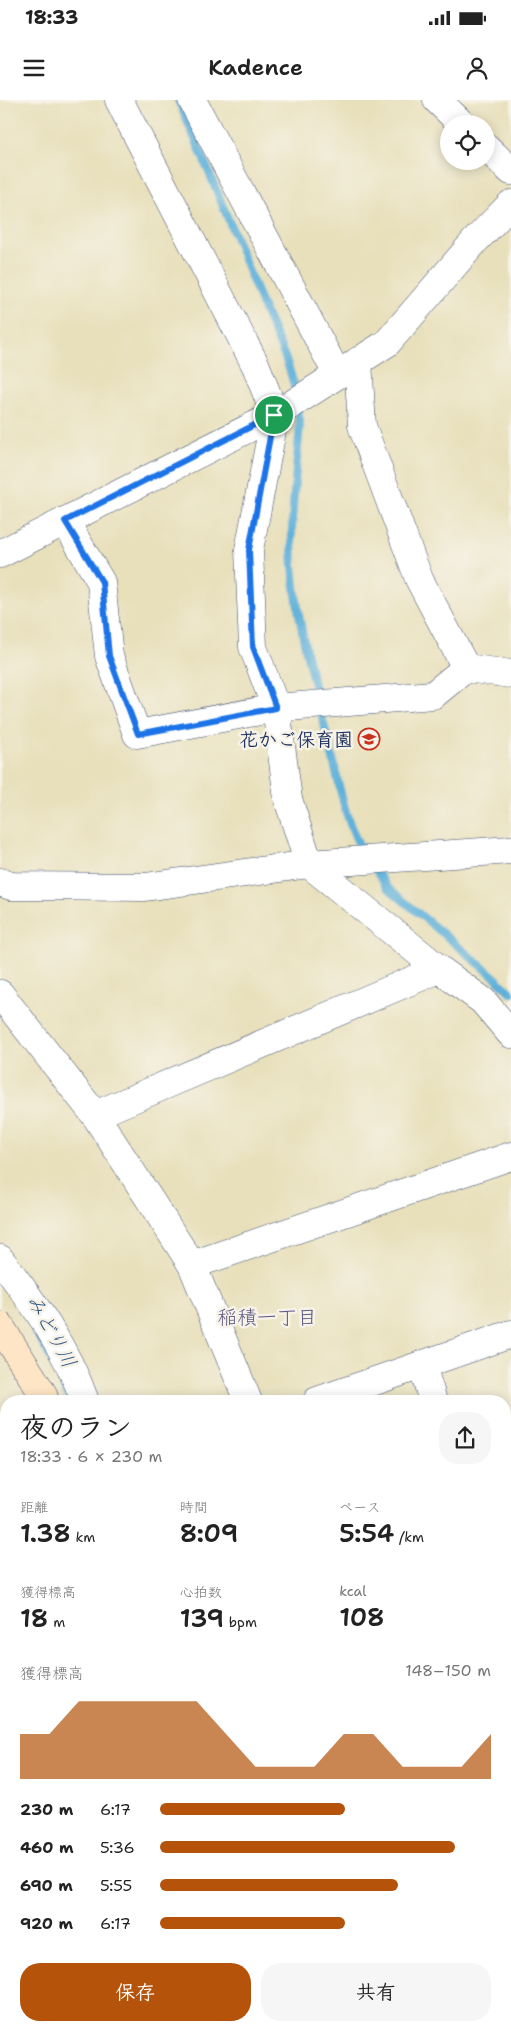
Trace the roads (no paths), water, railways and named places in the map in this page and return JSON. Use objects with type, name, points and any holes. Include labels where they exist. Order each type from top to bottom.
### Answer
[{"type":"street","points":[[119,100],[256,366],[274,415],[249,550],[253,647],[276,708],[288,799],[310,864],[439,969],[483,1001],[511,1034]]},
{"type":"street","points":[[192,100],[348,368],[362,426],[419,579],[466,668]]},
{"type":"street","points":[[437,100],[453,115]]},
{"type":"street","points":[[495,156],[511,171]]},
{"type":"street","points":[[0,554],[274,415],[387,343],[475,241],[511,204]]},
{"type":"street","points":[[65,521],[102,582],[109,656],[138,734],[276,708],[433,695],[466,668],[511,674]]},
{"type":"street","points":[[0,882],[12,886],[145,887],[310,864],[511,850]]},
{"type":"street","points":[[95,1115],[439,969]]},
{"type":"street","points":[[0,994],[95,1115],[192,1265],[246,1395]]},
{"type":"street","points":[[192,1265],[511,1156]]},
{"type":"street","points":[[0,1259],[32,1300],[74,1369],[83,1395]]},
{"type":"street","points":[[0,1326],[43,1395]]},
{"type":"street","points":[[334,1395],[511,1334]]},
{"type":"street","points":[[422,1365],[431,1395]]},
{"type":"waterway","points":[[178,100],[290,370],[296,396]]},
{"type":"waterway","points":[[297,407],[300,421],[292,542],[293,569],[300,623],[344,806],[358,844],[365,855]]},
{"type":"waterway","points":[[372,864],[387,887],[496,978],[511,993]]},
{"type":"waterway","name":"みどり川","points":[[35,1331],[58,1371],[67,1395]]},
{"type":"place","name":"花かご保育園","points":[[369,739]]},
{"type":"district","name":"稲積一丁目","points":[[267,1317]]}]
